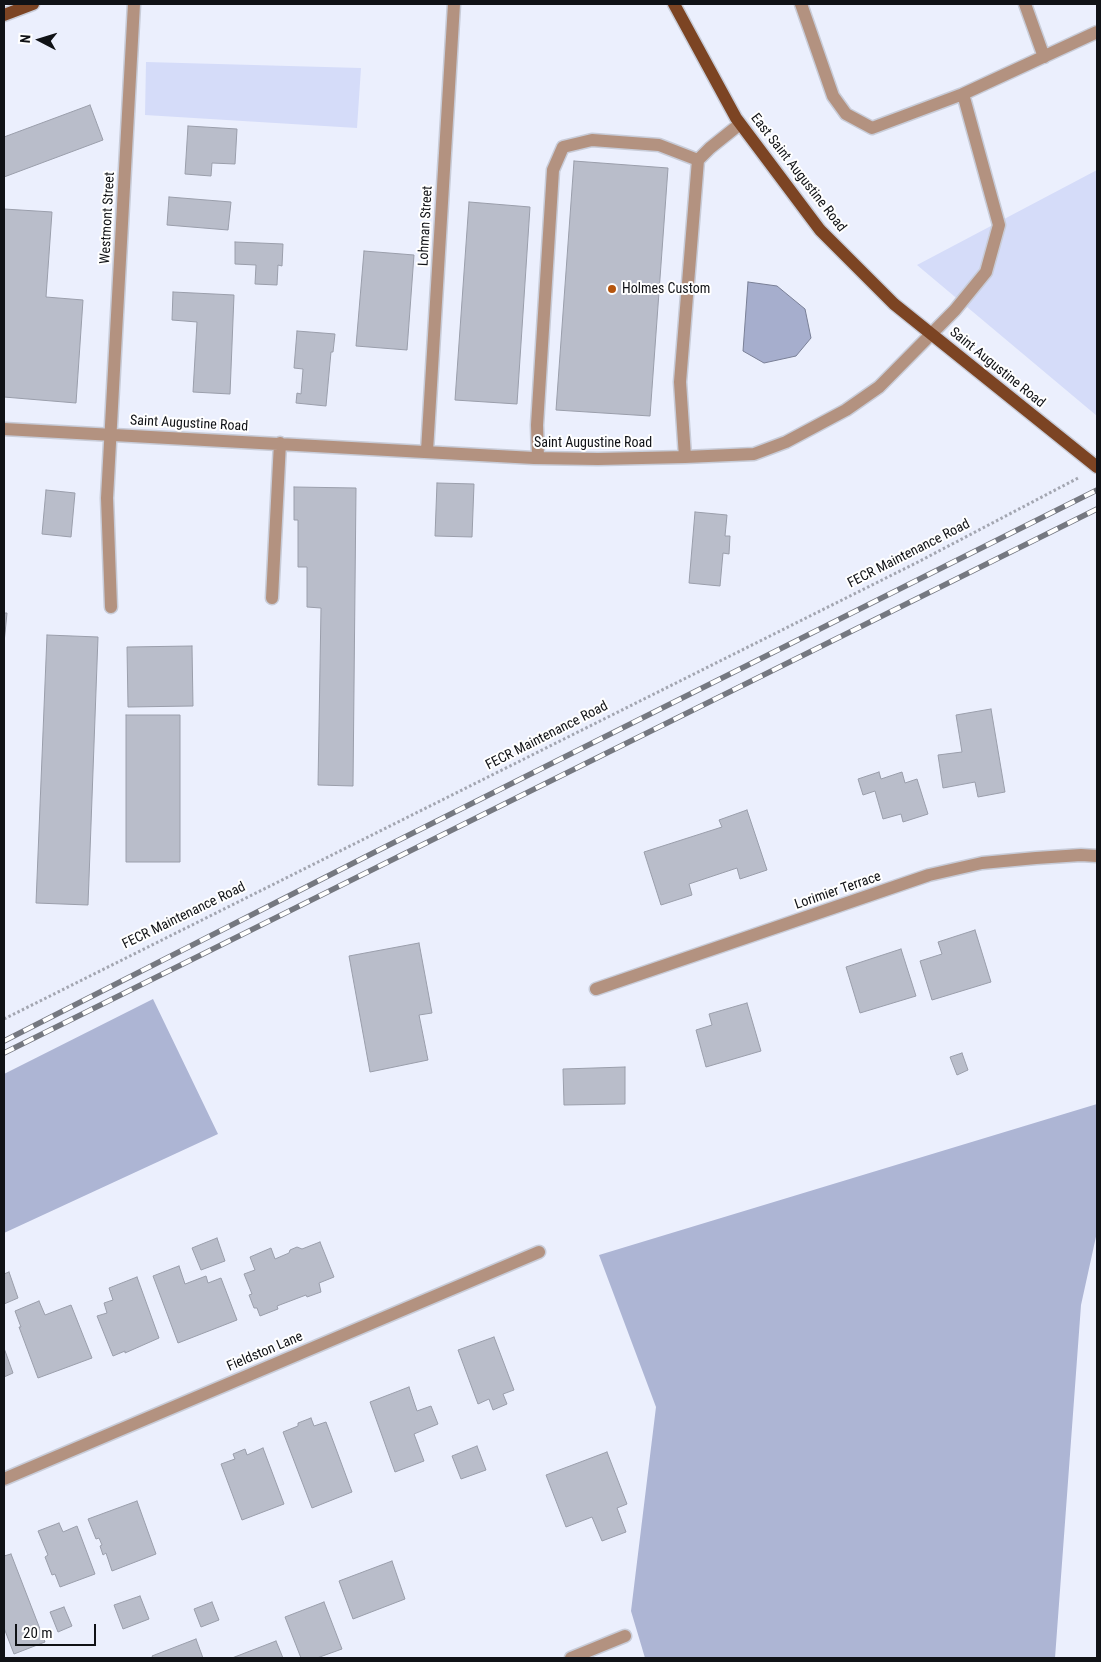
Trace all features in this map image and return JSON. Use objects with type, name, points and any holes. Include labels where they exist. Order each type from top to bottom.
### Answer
[{"type":"main road","points":[[4,15],[34,4]]},
{"type":"main road","name":"East Saint Augustine Road","points":[[674,4],[740,124],[820,230],[894,304],[932,335]]},
{"type":"main road","name":"Saint Augustine Road","points":[[932,335],[1097,467]]},
{"type":"street","name":"Westmont Street","points":[[111,607],[107,498],[134,4]]},
{"type":"street","name":"Lohman Street","points":[[427,451],[454,4]]},
{"type":"street","points":[[801,4],[833,96],[846,114],[872,128],[963,94],[1097,32]]},
{"type":"street","points":[[1024,4],[1044,58]]},
{"type":"street","points":[[932,335],[986,272],[999,224],[963,94]]},
{"type":"street","points":[[685,458],[680,382],[698,160],[740,124]]},
{"type":"street","points":[[538,458],[537,425],[553,170],[563,147],[592,140],[659,145],[698,160]]},
{"type":"street","name":"Saint Augustine Road","points":[[4,429],[538,458],[685,458],[754,454],[786,442],[846,410],[879,387],[932,335]]},
{"type":"street","points":[[272,598],[280,443]]},
{"type":"street","name":"Lorimier Terrace","points":[[596,990],[929,875],[982,863],[1081,855],[1097,856]]},
{"type":"street","name":"Fieldston Lane","points":[[4,1479],[539,1252]]},
{"type":"street","points":[[571,1658],[625,1636]]},
{"type":"path","name":"FECR Maintenance Road","points":[[4,1018],[856,594],[1083,476]]},
{"type":"shaded area","points":[[146,62],[361,68],[357,128],[145,115]]},
{"type":"shaded area","points":[[1097,170],[1097,416],[917,265]]},
{"type":"shaded area","points":[[748,282],[777,286],[805,309],[811,338],[796,356],[764,363],[743,351]]},
{"type":"shaded area","points":[[153,999],[218,1134],[4,1233],[4,1074]]},
{"type":"shaded area","points":[[1097,1104],[1097,1232],[1081,1305],[1055,1658],[645,1658],[631,1611],[656,1407],[599,1255]]},
{"type":"building","points":[[90,105],[103,140],[4,177],[4,137]]},
{"type":"building","points":[[188,126],[237,129],[235,164],[212,163],[211,176],[185,174]]},
{"type":"building","name":"Holmes Custom","points":[[574,161],[668,168],[650,416],[556,410]]},
{"type":"building","points":[[169,197],[231,202],[228,230],[167,225]]},
{"type":"building","points":[[469,202],[530,207],[517,404],[455,400]]},
{"type":"building","points":[[4,209],[52,212],[46,297],[83,300],[76,403],[4,397]]},
{"type":"building","points":[[235,242],[283,244],[282,266],[278,265],[277,285],[255,284],[256,265],[235,264]]},
{"type":"building","points":[[364,251],[414,255],[407,350],[356,346]]},
{"type":"building","points":[[173,292],[234,295],[230,394],[193,392],[197,322],[172,320]]},
{"type":"building","points":[[297,331],[335,334],[333,352],[331,352],[326,406],[296,403],[297,393],[301,394],[303,369],[294,368]]},
{"type":"building","points":[[437,483],[474,484],[472,537],[435,536]]},
{"type":"building","points":[[294,487],[356,488],[353,786],[318,785],[321,608],[307,607],[307,567],[298,567],[298,520],[294,520]]},
{"type":"building","points":[[46,490],[75,493],[71,537],[42,534]]},
{"type":"building","points":[[695,512],[727,515],[725,536],[730,536],[729,554],[723,553],[720,586],[689,583]]},
{"type":"building","points":[[4,613],[7,613],[4,643]]},
{"type":"building","points":[[47,635],[98,637],[88,905],[36,903]]},
{"type":"building","points":[[192,646],[193,706],[128,707],[127,647]]},
{"type":"building","points":[[991,709],[1005,792],[978,797],[975,782],[943,788],[938,755],[962,752],[956,715]]},
{"type":"building","points":[[126,715],[180,715],[180,862],[126,862]]},
{"type":"building","points":[[879,772],[881,779],[902,772],[905,783],[917,779],[928,814],[903,822],[901,814],[883,819],[875,791],[863,795],[858,779]]},
{"type":"building","points":[[747,810],[767,870],[740,879],[737,868],[689,884],[692,895],[661,905],[644,852],[722,827],[719,820]]},
{"type":"building","points":[[975,930],[991,982],[932,1000],[920,961],[942,954],[938,942]]},
{"type":"building","points":[[419,943],[432,1013],[419,1015],[428,1060],[370,1072],[349,956]]},
{"type":"building","points":[[901,949],[916,996],[860,1013],[846,967]]},
{"type":"building","points":[[747,1003],[761,1051],[706,1067],[696,1030],[712,1025],[709,1014]]},
{"type":"building","points":[[962,1053],[968,1070],[957,1075],[950,1057]]},
{"type":"building","points":[[625,1067],[625,1104],[564,1105],[563,1069]]},
{"type":"building","points":[[217,1238],[225,1261],[201,1270],[192,1248]]},
{"type":"building","points":[[320,1242],[334,1277],[319,1283],[321,1292],[307,1297],[306,1295],[277,1306],[278,1309],[260,1316],[257,1308],[254,1308],[249,1295],[252,1294],[244,1274],[255,1270],[250,1257],[271,1248],[275,1259],[297,1247],[302,1249]]},
{"type":"building","points":[[179,1266],[185,1284],[206,1276],[208,1283],[221,1278],[237,1320],[178,1343],[153,1276]]},
{"type":"building","points":[[9,1272],[18,1298],[4,1304],[4,1274]]},
{"type":"building","points":[[137,1277],[159,1338],[125,1353],[125,1351],[113,1356],[97,1316],[107,1313],[104,1303],[113,1300],[109,1288]]},
{"type":"building","points":[[39,1301],[45,1315],[71,1305],[92,1358],[38,1378],[15,1311]]},
{"type":"building","points":[[494,1337],[514,1390],[503,1394],[507,1404],[493,1410],[489,1399],[478,1404],[458,1350]]},
{"type":"building","points":[[4,1348],[13,1373],[4,1377]]},
{"type":"building","points":[[409,1387],[417,1411],[431,1406],[438,1424],[414,1434],[424,1461],[395,1472],[370,1402]]},
{"type":"building","points":[[311,1418],[314,1426],[326,1422],[352,1492],[312,1508],[283,1432]]},
{"type":"building","points":[[477,1446],[486,1470],[461,1479],[452,1456]]},
{"type":"building","points":[[263,1448],[284,1504],[242,1520],[221,1464],[235,1459],[233,1454],[245,1449],[247,1455]]},
{"type":"building","points":[[607,1452],[627,1504],[617,1508],[626,1532],[602,1541],[592,1517],[566,1527],[546,1475]]},
{"type":"building","points":[[137,1501],[156,1554],[112,1571],[106,1553],[103,1555],[100,1546],[102,1545],[99,1538],[96,1539],[88,1519]]},
{"type":"building","points":[[59,1523],[63,1532],[77,1526],[95,1574],[60,1587],[55,1574],[52,1575],[45,1557],[48,1555],[38,1531]]},
{"type":"building","points":[[11,1554],[45,1642],[14,1654],[4,1628],[4,1556]]},
{"type":"building","points":[[392,1561],[405,1599],[353,1619],[339,1581]]},
{"type":"building","points":[[140,1596],[149,1619],[123,1629],[114,1605]]},
{"type":"building","points":[[212,1602],[219,1620],[201,1627],[194,1609]]},
{"type":"building","points":[[324,1602],[342,1649],[317,1658],[301,1658],[285,1617]]},
{"type":"building","points":[[64,1607],[72,1626],[58,1632],[50,1612]]},
{"type":"building","points":[[196,1639],[203,1658],[153,1658],[152,1656]]},
{"type":"building","points":[[276,1641],[283,1658],[232,1658]]},
{"type":"railway","points":[[4,1041],[373,853],[1097,490]]},
{"type":"railway","points":[[4,1053],[1097,509]]},
{"type":"place","name":"Holmes Custom","points":[[612,289]]}]
